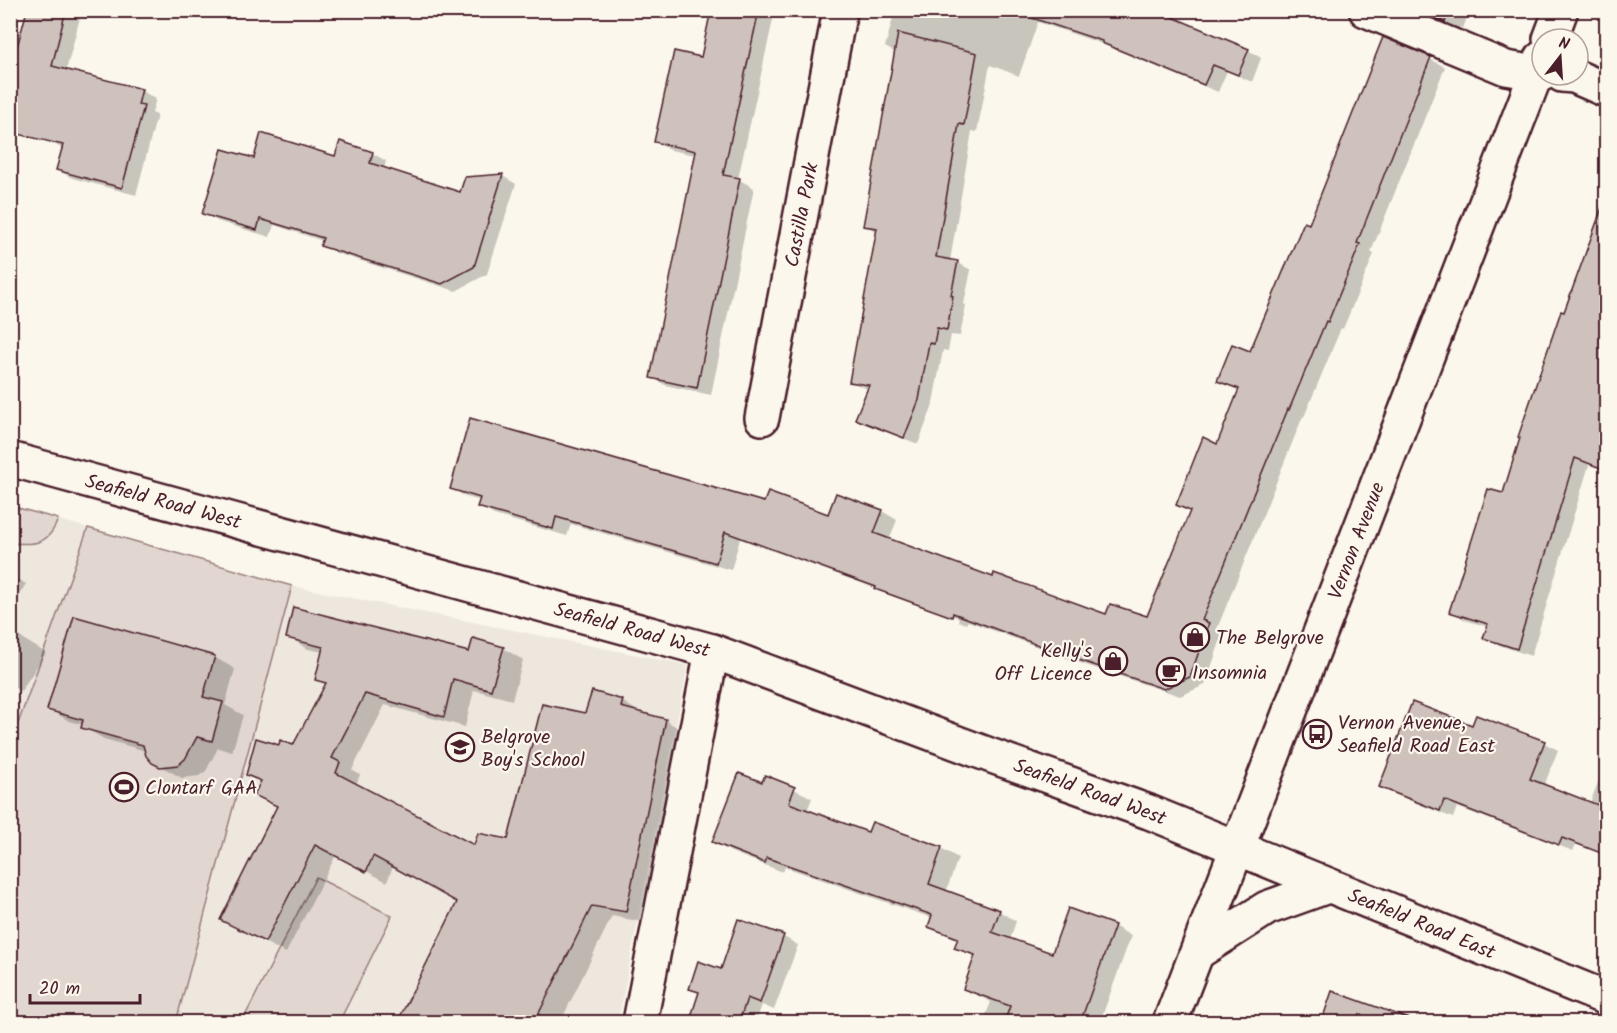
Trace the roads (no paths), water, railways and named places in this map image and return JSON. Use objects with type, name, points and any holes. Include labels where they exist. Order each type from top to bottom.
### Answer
[{"type":"street","name":"Castilla Park","points":[[762,418],[840,10]]},
{"type":"street","points":[[1366,10],[1506,68],[1530,69]]},
{"type":"street","points":[[1555,27],[1561,10]]},
{"type":"street","points":[[1590,83],[1606,90]]},
{"type":"street","name":"Vernon Avenue","points":[[1170,1023],[1538,87]]},
{"type":"street","name":"Seafield Road West","points":[[10,459],[712,651],[1149,812],[1237,849]]},
{"type":"street","points":[[640,1023],[712,651]]},
{"type":"street","name":"Seafield Road East","points":[[1237,849],[1606,998]]},
{"type":"street","points":[[1198,952],[1267,908],[1328,886]]},
{"type":"place","name":"The Belgrove","points":[[1195,637]]},
{"type":"place","name":"Kelly's Off Licence","points":[[1113,661]]},
{"type":"place","name":"Insomnia","points":[[1171,672]]},
{"type":"place","name":"Vernon Avenue, Seafield Road East","points":[[1317,734]]},
{"type":"place","name":"Belgrove Boy's School","points":[[460,747]]},
{"type":"place","name":"Clontarf GAA","points":[[124,787]]}]
